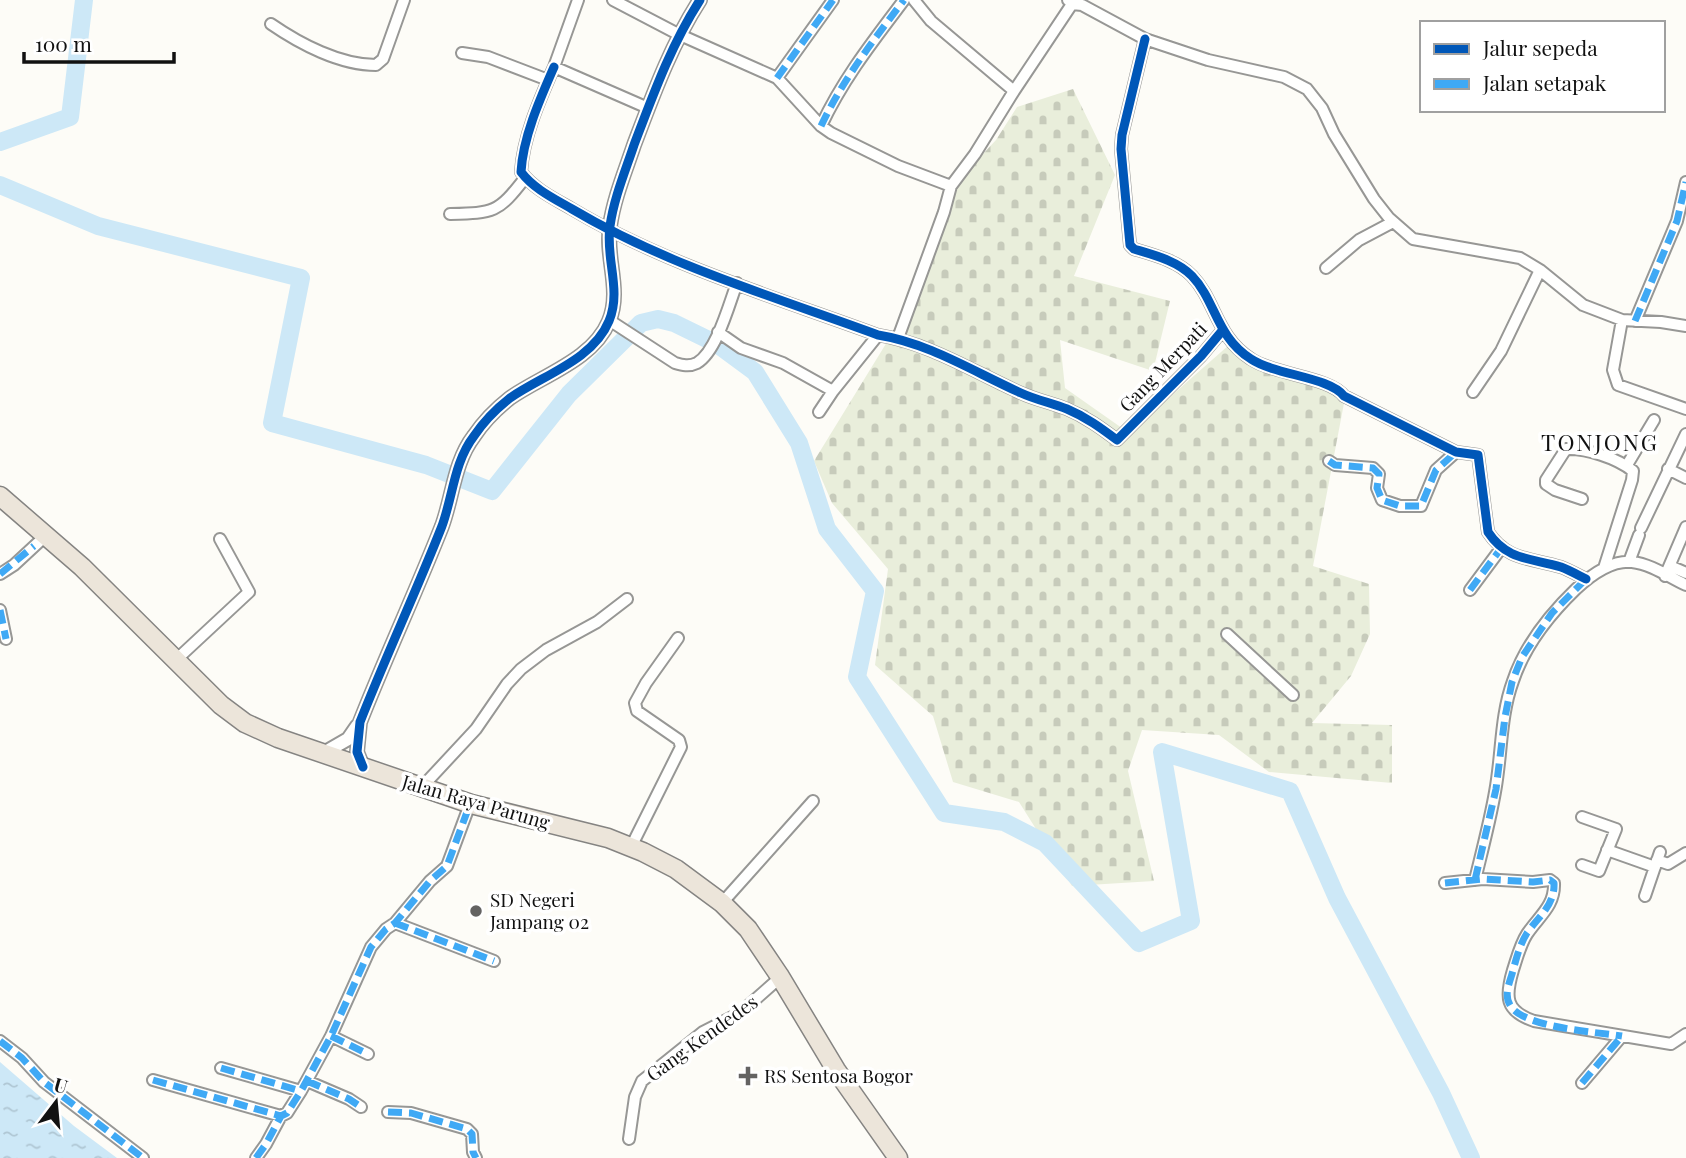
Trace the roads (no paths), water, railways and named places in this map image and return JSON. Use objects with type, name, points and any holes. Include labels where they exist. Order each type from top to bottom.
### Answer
[{"type":"highway","name":"Jalan Raya Parung","points":[[0,496],[82,567],[221,705],[245,723],[322,754],[471,804],[608,838],[676,869],[722,903],[748,929],[779,975],[831,1076],[889,1158]]},
{"type":"highway","name":"Jalan Raya Parung","points":[[0,507],[41,540],[216,711],[238,728],[318,762],[467,812],[605,846],[640,859],[673,876],[713,904],[742,934],[898,1158]]},
{"type":"street","points":[[271,24],[324,52],[376,65],[383,59],[404,0]]},
{"type":"street","points":[[578,0],[521,159],[521,172],[530,184],[609,231],[737,283],[877,335],[898,338],[951,187],[975,154],[1070,2],[1082,5],[1145,39],[1208,60],[1284,77],[1307,89],[1322,108],[1361,179],[1393,222],[1413,239],[1520,258],[1540,270],[1583,306],[1622,320],[1686,326]]},
{"type":"street","points":[[613,0],[678,34],[777,78],[821,126],[874,155],[951,187]]},
{"type":"street","points":[[322,754],[348,739],[360,722],[442,524],[460,463],[471,440],[487,418],[510,398],[588,349],[597,341],[609,320],[615,297],[609,231],[617,194],[678,34],[700,0]]},
{"type":"street","points":[[777,78],[833,0]]},
{"type":"street","points":[[821,126],[863,52],[904,0]]},
{"type":"street","points":[[914,0],[932,20],[1014,91]]},
{"type":"street","points":[[1145,39],[1122,135],[1130,245],[1134,249],[1173,263],[1190,274],[1198,282],[1222,331]]},
{"type":"street","points":[[462,53],[488,57],[548,80]]},
{"type":"street","points":[[554,67],[648,108]]},
{"type":"street","points":[[450,214],[493,211],[509,199],[525,178]]},
{"type":"street","points":[[1635,321],[1677,220],[1686,182]]},
{"type":"street","points":[[1326,268],[1359,240],[1393,222]]},
{"type":"street","points":[[1473,392],[1501,351],[1540,270]]},
{"type":"street","points":[[609,320],[675,363],[686,366],[695,364],[718,333],[737,283]]},
{"type":"street","points":[[1622,320],[1613,370],[1618,385],[1686,409]]},
{"type":"street","name":"Gang Merpati","points":[[898,338],[924,347],[1024,395],[1092,421],[1117,440],[1201,356],[1222,331],[1252,360],[1275,371],[1331,387],[1456,452],[1478,455],[1488,532],[1502,547]]},
{"type":"street","points":[[718,333],[741,348],[783,363],[833,391]]},
{"type":"street","points":[[820,412],[877,335]]},
{"type":"street","points":[[1626,465],[1654,420]]},
{"type":"street","points":[[1629,562],[1668,469],[1686,434]]},
{"type":"street","points":[[1582,499],[1546,484],[1566,449],[1592,453],[1626,465],[1633,471],[1604,568]]},
{"type":"street","points":[[1329,461],[1335,465],[1373,468],[1379,474],[1377,488],[1382,500],[1413,508],[1422,504],[1436,470],[1456,452]]},
{"type":"street","points":[[1668,469],[1686,478]]},
{"type":"street","points":[[1668,571],[1686,527]]},
{"type":"street","points":[[177,659],[249,592],[220,539]]},
{"type":"street","points":[[0,575],[41,540]]},
{"type":"street","points":[[1470,590],[1502,547],[1523,560],[1561,567],[1586,579]]},
{"type":"street","points":[[1475,880],[1496,789],[1512,682],[1522,657],[1552,613],[1586,579],[1604,568],[1629,562],[1686,573]]},
{"type":"street","points":[[1668,571],[1686,585]]},
{"type":"street","points":[[422,787],[476,729],[507,684],[521,669],[546,650],[597,622],[627,599]]},
{"type":"street","points":[[0,610],[6,639]]},
{"type":"street","points":[[1227,634],[1293,695]]},
{"type":"street","points":[[631,847],[681,747],[679,740],[637,711],[635,703],[678,638]]},
{"type":"street","points":[[360,722],[357,752],[363,767]]},
{"type":"street","points":[[722,903],[813,801]]},
{"type":"street","points":[[256,1158],[281,1116],[287,1113],[304,1086],[331,1036],[371,947],[430,881],[447,866],[467,812]]},
{"type":"street","points":[[1582,865],[1599,871],[1616,829],[1583,817]]},
{"type":"street","points":[[1607,850],[1668,864],[1686,853]]},
{"type":"street","points":[[1645,896],[1657,860]]},
{"type":"street","points":[[1445,883],[1475,880],[1550,880],[1554,883],[1555,895],[1520,947],[1507,991],[1509,1004],[1517,1013],[1534,1021],[1671,1044],[1686,1034]]},
{"type":"street","points":[[395,923],[494,961]]},
{"type":"street","name":"Gang Kendedes","points":[[629,1139],[635,1097],[642,1081],[703,1032],[740,1013],[775,982]]},
{"type":"street","points":[[331,1036],[368,1054]]},
{"type":"street","points":[[1582,1083],[1622,1036]]},
{"type":"street","points":[[0,1041],[22,1058],[44,1082],[143,1158]]},
{"type":"street","points":[[221,1068],[304,1086],[349,1099],[360,1107]]},
{"type":"street","points":[[153,1080],[281,1116]]},
{"type":"street","points":[[388,1112],[411,1113],[467,1129],[472,1135],[476,1158]]},
{"type":"water","points":[[0,1062],[74,1126],[117,1158],[0,1158]]},
{"type":"waterway","points":[[0,142],[70,117],[84,0]]},
{"type":"waterway","points":[[0,185],[98,226],[301,278],[272,423],[426,465],[492,491],[569,394],[641,323],[658,319],[674,323],[717,344],[755,372],[799,443],[827,529],[875,591],[857,677],[944,813],[1004,822],[1045,843],[1139,943],[1191,921],[1162,752],[1290,791],[1337,898],[1441,1093],[1471,1158]]},
{"type":"place","name":"SD Negeri Jampang 02","points":[[476,911]]},
{"type":"place","name":"RS Sentosa Bogor","points":[[748,1076]]},
{"type":"district","name":"TONJONG","points":[[1600,443]]}]
